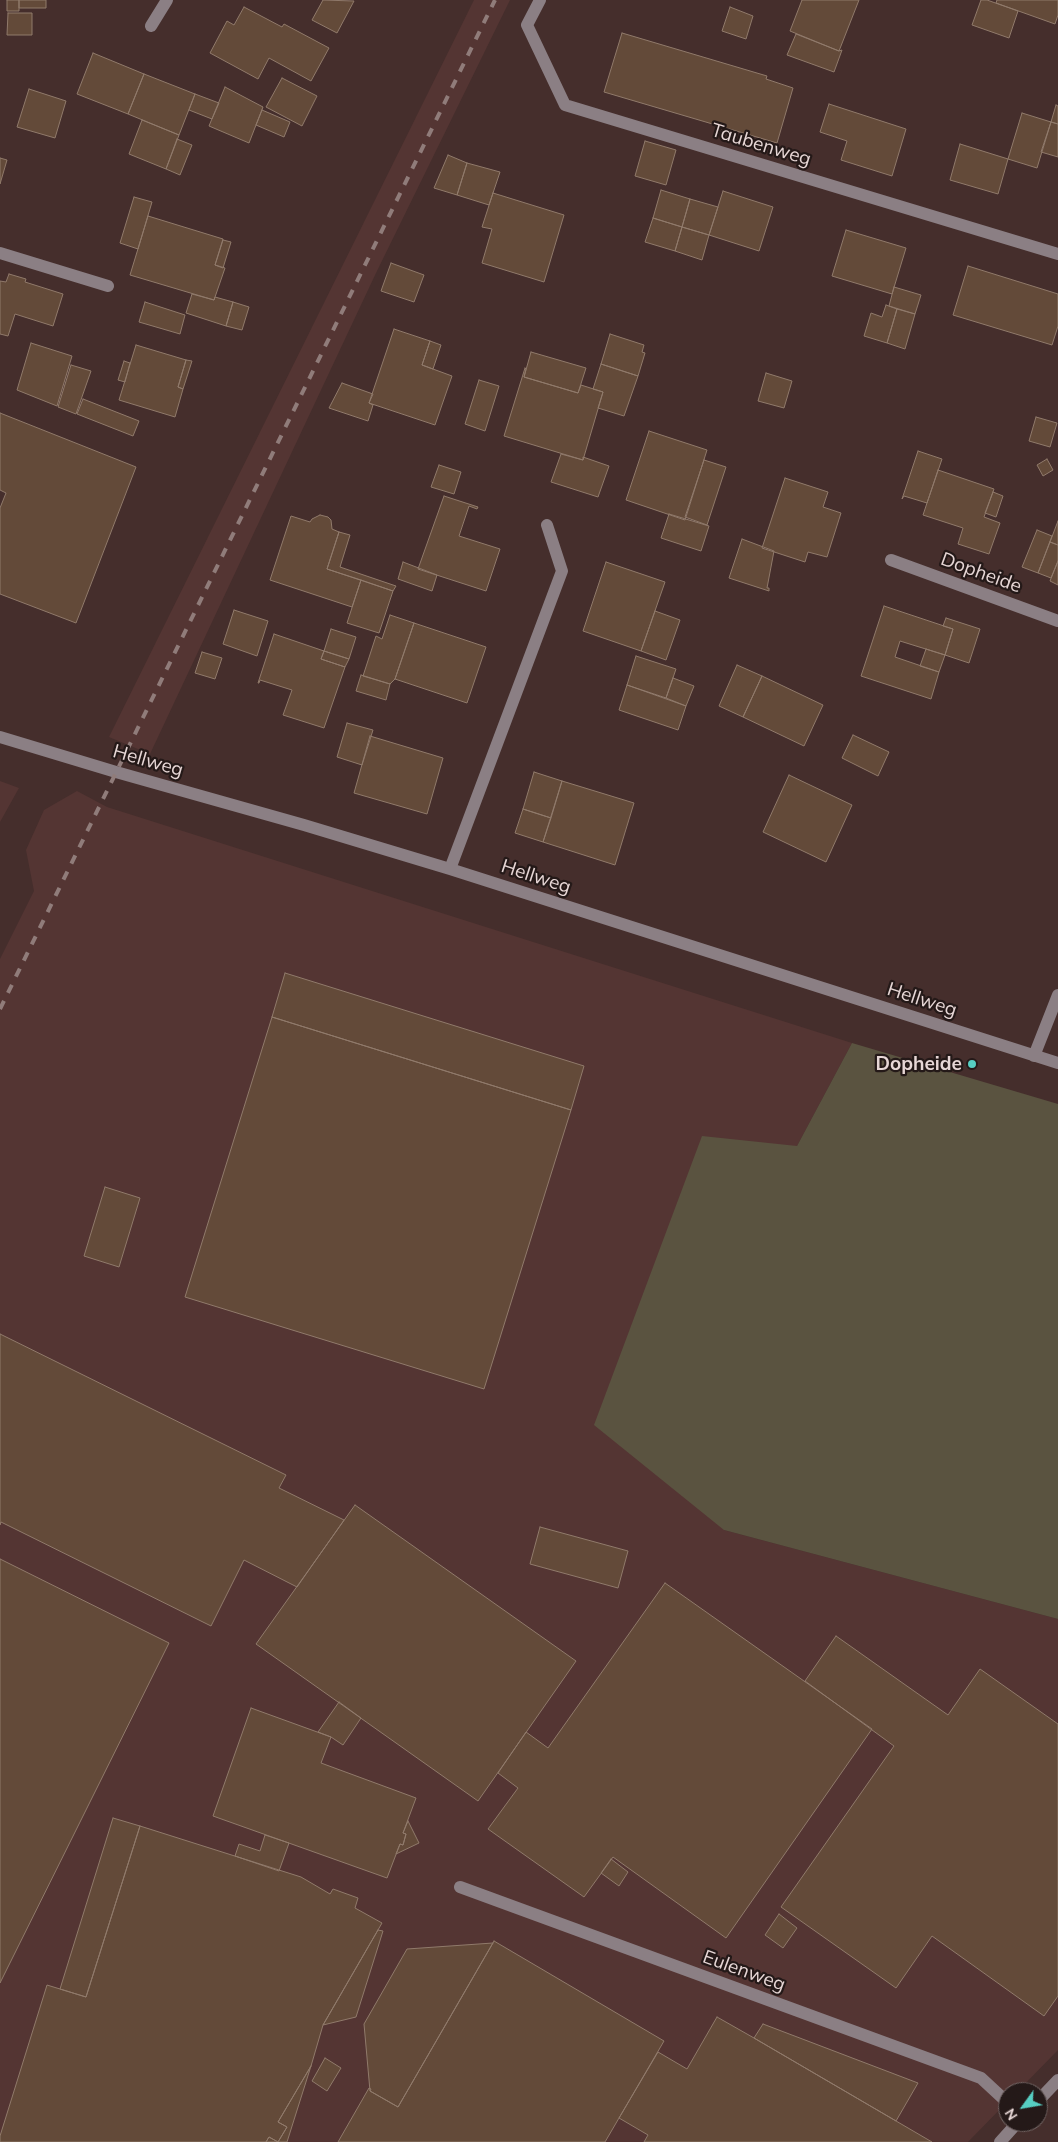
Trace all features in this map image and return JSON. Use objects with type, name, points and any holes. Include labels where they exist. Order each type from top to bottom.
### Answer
[{"type":"street","points":[[151,26],[167,0]]},
{"type":"street","name":"Taubenweg","points":[[540,0],[527,25],[565,105],[1058,254]]},
{"type":"street","points":[[0,253],[108,286]]},
{"type":"street","points":[[450,869],[562,571],[547,525]]},
{"type":"street","name":"Dopheide","points":[[891,560],[1058,621]]},
{"type":"street","name":"Hellweg","points":[[0,736],[116,772],[304,825],[450,869],[1058,1063]]},
{"type":"street","points":[[1034,1056],[1058,995]]},
{"type":"street","name":"Eulenweg","points":[[460,1887],[981,2078],[998,2094]]},
{"type":"street","points":[[1048,2090],[1058,2080]]},
{"type":"street","points":[[1000,2142],[1009,2132]]},
{"type":"shaded area","points":[[474,0],[510,0],[376,273],[150,754],[109,737]]},
{"type":"shaded area","points":[[0,781],[19,788],[0,822]]},
{"type":"shaded area","points":[[77,791],[107,807],[852,1043],[797,1146],[724,1530],[1058,1619],[1058,2050],[1027,2082],[998,2082],[998,2111],[968,2142],[0,2142],[0,959],[34,891],[26,850],[44,810]]},
{"type":"shaded area","points":[[852,1043],[1058,1104],[1058,1619],[724,1530],[594,1425],[702,1136],[797,1146]]},
{"type":"building","points":[[7,0],[19,0],[19,11],[7,11]]},
{"type":"building","points":[[19,0],[46,0],[46,8],[19,8]]},
{"type":"building","points":[[323,0],[354,1],[337,33],[312,20]]},
{"type":"building","points":[[802,0],[859,0],[839,51],[790,31]]},
{"type":"building","points":[[981,0],[987,0],[1018,11],[1009,38],[972,25]]},
{"type":"building","points":[[997,0],[1058,0],[1058,15],[1055,24],[996,3]]},
{"type":"building","points":[[244,7],[282,27],[284,24],[329,48],[311,81],[269,58],[258,79],[210,53],[227,21],[234,25]]},
{"type":"building","points":[[730,7],[753,16],[746,39],[722,31]]},
{"type":"building","points":[[8,13],[32,13],[32,35],[7,35]]},
{"type":"building","points":[[622,33],[767,76],[766,79],[793,88],[777,143],[604,92]]},
{"type":"building","points":[[796,34],[839,51],[842,50],[834,72],[787,55]]},
{"type":"building","points":[[93,53],[144,74],[128,114],[77,94]]},
{"type":"building","points":[[144,74],[195,94],[179,135],[128,114]]},
{"type":"building","points":[[282,78],[317,96],[302,126],[266,107]]},
{"type":"building","points":[[225,87],[263,107],[249,143],[209,126]]},
{"type":"building","points":[[29,89],[66,101],[55,138],[17,127]]},
{"type":"building","points":[[195,94],[219,103],[212,119],[189,110]]},
{"type":"building","points":[[829,104],[906,129],[892,176],[841,160],[847,141],[820,132]]},
{"type":"building","points":[[1056,105],[1058,106],[1058,124],[1051,122]]},
{"type":"building","points":[[262,110],[290,122],[284,137],[256,125]]},
{"type":"building","points":[[1022,113],[1051,122],[1037,168],[1008,159]]},
{"type":"building","points":[[142,120],[179,135],[166,169],[129,154]]},
{"type":"building","points":[[1051,122],[1058,124],[1058,157],[1041,152]]},
{"type":"building","points":[[177,139],[192,145],[180,175],[166,169]]},
{"type":"building","points":[[645,141],[676,150],[666,185],[635,176]]},
{"type":"building","points":[[960,144],[1008,159],[998,194],[950,180]]},
{"type":"building","points":[[448,155],[467,163],[457,195],[434,188]]},
{"type":"building","points":[[0,158],[7,160],[0,184]]},
{"type":"building","points":[[467,163],[500,172],[489,205],[457,195]]},
{"type":"building","points":[[661,190],[690,199],[682,227],[653,218]]},
{"type":"building","points":[[723,191],[773,207],[759,251],[709,235]]},
{"type":"building","points":[[493,193],[564,215],[544,282],[482,263],[492,229],[482,227]]},
{"type":"building","points":[[134,197],[152,202],[138,249],[120,243]]},
{"type":"building","points":[[690,199],[718,207],[709,235],[682,227]]},
{"type":"building","points":[[148,216],[223,239],[215,265],[225,268],[214,300],[130,275]]},
{"type":"building","points":[[653,218],[682,227],[675,251],[645,242]]},
{"type":"building","points":[[682,227],[709,235],[702,260],[675,251]]},
{"type":"building","points":[[846,230],[906,248],[892,294],[832,276]]},
{"type":"building","points":[[223,240],[231,242],[223,268],[215,265]]},
{"type":"building","points":[[391,263],[424,275],[414,302],[381,291]]},
{"type":"building","points":[[968,266],[1058,294],[1058,326],[1052,345],[953,315]]},
{"type":"building","points":[[9,274],[26,279],[25,282],[63,294],[53,326],[15,314],[8,336],[0,334],[0,281],[6,282]]},
{"type":"building","points":[[894,287],[921,295],[915,314],[889,306]]},
{"type":"building","points":[[192,294],[214,300],[215,297],[233,302],[226,326],[186,313]]},
{"type":"building","points":[[145,302],[185,315],[180,334],[139,322]]},
{"type":"building","points":[[233,302],[249,307],[242,330],[226,326]]},
{"type":"building","points":[[886,305],[897,309],[887,343],[864,336],[871,313],[882,317]]},
{"type":"building","points":[[897,309],[915,314],[905,349],[887,343]]},
{"type":"building","points":[[394,329],[430,341],[422,365],[452,376],[435,425],[369,403]]},
{"type":"building","points":[[610,334],[644,345],[642,352],[645,353],[638,376],[601,364]]},
{"type":"building","points":[[430,341],[441,345],[433,369],[422,365]]},
{"type":"building","points":[[31,343],[72,356],[57,406],[17,390]]},
{"type":"building","points":[[136,345],[186,360],[178,387],[183,389],[175,417],[119,400]]},
{"type":"building","points":[[531,352],[586,368],[578,393],[524,377]]},
{"type":"building","points":[[186,360],[192,361],[183,389],[178,387]]},
{"type":"building","points":[[124,361],[130,363],[125,382],[118,380]]},
{"type":"building","points":[[601,364],[638,376],[624,416],[598,408],[603,392],[593,389]]},
{"type":"building","points":[[71,365],[91,371],[76,414],[58,407]]},
{"type":"building","points":[[525,368],[524,377],[578,393],[581,385],[603,392],[583,460],[504,436]]},
{"type":"building","points":[[766,373],[792,381],[784,408],[758,401]]},
{"type":"building","points":[[479,380],[499,386],[485,431],[465,424]]},
{"type":"building","points":[[342,383],[373,394],[369,403],[373,405],[368,421],[329,408]]},
{"type":"building","points":[[83,399],[139,421],[133,436],[77,414]]},
{"type":"building","points":[[0,413],[136,467],[76,623],[0,594],[0,508],[6,493],[0,490]]},
{"type":"building","points":[[1036,417],[1057,423],[1050,447],[1029,441]]},
{"type":"building","points":[[649,431],[707,450],[685,520],[626,500]]},
{"type":"building","points":[[918,451],[942,459],[927,503],[904,496],[902,499]]},
{"type":"building","points":[[561,454],[583,460],[583,457],[609,466],[598,497],[551,482]]},
{"type":"building","points":[[1047,459],[1053,470],[1043,476],[1037,465]]},
{"type":"building","points":[[704,460],[726,467],[707,525],[685,517]]},
{"type":"building","points":[[439,465],[461,472],[454,494],[431,487]]},
{"type":"building","points":[[938,470],[994,489],[984,517],[1000,523],[989,554],[958,544],[963,528],[923,515]]},
{"type":"building","points":[[785,478],[828,492],[823,507],[841,513],[827,557],[808,552],[805,562],[762,548]]},
{"type":"building","points":[[993,492],[1003,496],[996,517],[985,513]]},
{"type":"building","points":[[444,496],[478,507],[477,509],[469,506],[459,536],[500,549],[486,591],[418,569]]},
{"type":"building","points":[[669,514],[709,526],[701,551],[661,538]]},
{"type":"building","points":[[320,515],[328,517],[331,520],[332,529],[339,532],[327,569],[361,580],[352,607],[270,580],[291,516],[310,522]]},
{"type":"building","points":[[1058,521],[1058,545],[1050,542]]},
{"type":"building","points":[[1037,530],[1052,536],[1038,573],[1022,567]]},
{"type":"building","points":[[339,532],[350,535],[340,567],[396,586],[393,591],[327,569]]},
{"type":"building","points":[[742,539],[774,551],[767,588],[769,588],[769,591],[729,578]]},
{"type":"building","points":[[1050,542],[1058,545],[1058,561],[1051,578],[1038,573]]},
{"type":"building","points":[[1058,561],[1058,585],[1050,581]]},
{"type":"building","points":[[403,562],[437,575],[432,591],[398,579]]},
{"type":"building","points":[[606,562],[665,582],[641,651],[583,631]]},
{"type":"building","points":[[361,580],[393,591],[379,633],[347,623]]},
{"type":"building","points":[[884,606],[953,629],[945,655],[900,641],[895,657],[939,672],[931,699],[861,676]]},
{"type":"building","points":[[234,610],[268,621],[257,656],[223,644]]},
{"type":"building","points":[[655,611],[680,620],[666,660],[641,651]]},
{"type":"building","points":[[390,615],[414,623],[395,679],[390,684],[363,676],[376,636],[382,639]]},
{"type":"building","points":[[946,618],[980,629],[969,663],[945,655],[953,629],[943,626]]},
{"type":"building","points":[[414,623],[486,647],[467,703],[395,679]]},
{"type":"building","points":[[331,629],[356,637],[349,659],[324,651]]},
{"type":"building","points":[[274,634],[324,651],[321,659],[345,667],[324,728],[283,715],[292,690],[260,680],[258,683]]},
{"type":"building","points":[[926,649],[945,655],[939,672],[920,666]]},
{"type":"building","points":[[324,651],[349,659],[345,667],[321,659]]},
{"type":"building","points":[[202,652],[222,658],[215,679],[195,673]]},
{"type":"building","points":[[636,656],[676,669],[666,698],[627,685]]},
{"type":"building","points":[[737,665],[762,676],[743,717],[719,706]]},
{"type":"building","points":[[361,675],[390,684],[386,700],[356,691]]},
{"type":"building","points":[[762,676],[823,705],[804,746],[743,717]]},
{"type":"building","points":[[673,678],[694,686],[686,706],[666,698]]},
{"type":"building","points":[[627,685],[686,706],[678,730],[619,710]]},
{"type":"building","points":[[347,723],[373,730],[362,765],[337,757]]},
{"type":"building","points":[[853,735],[889,752],[878,776],[842,758]]},
{"type":"building","points":[[370,736],[443,758],[427,814],[354,793]]},
{"type":"building","points":[[534,772],[562,781],[551,818],[523,809]]},
{"type":"building","points":[[789,775],[852,805],[826,862],[763,832]]},
{"type":"building","points":[[562,781],[634,803],[615,865],[543,842]]},
{"type":"building","points":[[523,809],[551,818],[543,842],[515,833]]},
{"type":"building","points":[[285,973],[584,1066],[571,1110],[272,1017]]},
{"type":"building","points":[[272,1017],[571,1110],[484,1389],[185,1297]]},
{"type":"building","points":[[105,1187],[140,1198],[119,1267],[84,1256]]},
{"type":"building","points":[[0,1334],[286,1475],[279,1488],[344,1520],[297,1587],[244,1560],[211,1626],[1,1522],[0,1525]]},
{"type":"building","points":[[355,1505],[576,1661],[478,1801],[256,1644]]},
{"type":"building","points":[[540,1527],[628,1551],[618,1588],[530,1564]]},
{"type":"building","points":[[0,1559],[169,1643],[0,1983]]},
{"type":"building","points":[[665,1583],[872,1729],[726,1938],[613,1857],[584,1897],[488,1829],[518,1788],[498,1773],[526,1732],[548,1748]]},
{"type":"building","points":[[836,1636],[948,1715],[980,1669],[1058,1724],[1058,1996],[1044,2016],[932,1936],[896,1988],[781,1907],[894,1746],[805,1681]]},
{"type":"building","points":[[339,1702],[361,1718],[343,1745],[331,1737],[318,1732]]},
{"type":"building","points":[[251,1708],[331,1737],[321,1763],[416,1798],[403,1833],[406,1834],[403,1845],[400,1844],[387,1878],[213,1816]]},
{"type":"building","points":[[113,1818],[140,1826],[86,1997],[60,1989]]},
{"type":"building","points":[[408,1821],[419,1843],[396,1854],[400,1844],[403,1845],[406,1834],[403,1833]]},
{"type":"building","points":[[140,1826],[301,1877],[330,1894],[333,1889],[358,1898],[355,1908],[382,1923],[323,2025],[311,2066],[278,2122],[287,2127],[278,2142],[269,2137],[266,2142],[0,2142],[0,2136],[47,1985],[86,1997]]},
{"type":"building","points":[[265,1835],[289,1843],[279,1871],[235,1856],[239,1844],[260,1851]]},
{"type":"building","points":[[611,1859],[628,1872],[619,1886],[601,1873]]},
{"type":"building","points":[[779,1914],[797,1928],[783,1948],[765,1935]]},
{"type":"building","points":[[378,1930],[383,1931],[356,2017],[323,2025]]},
{"type":"building","points":[[494,1941],[664,2041],[605,2142],[338,2142],[369,2088],[371,2089],[370,2091],[398,2107]]},
{"type":"building","points":[[493,1943],[398,2107],[370,2091],[364,2024],[407,1949]]},
{"type":"building","points":[[717,2017],[932,2142],[644,2142],[648,2135],[619,2118],[658,2052],[687,2069]]},
{"type":"building","points":[[763,2024],[918,2083],[896,2121],[754,2038]]},
{"type":"building","points":[[325,2058],[341,2068],[327,2091],[312,2081]]},
{"type":"building","points":[[311,2066],[287,2142],[278,2142],[287,2127],[278,2122]]},
{"type":"building","points":[[269,2137],[278,2142],[266,2142]]},
{"type":"railway","points":[[0,1009],[495,0]]},
{"type":"place","name":"Dopheide","points":[[972,1064]]}]
